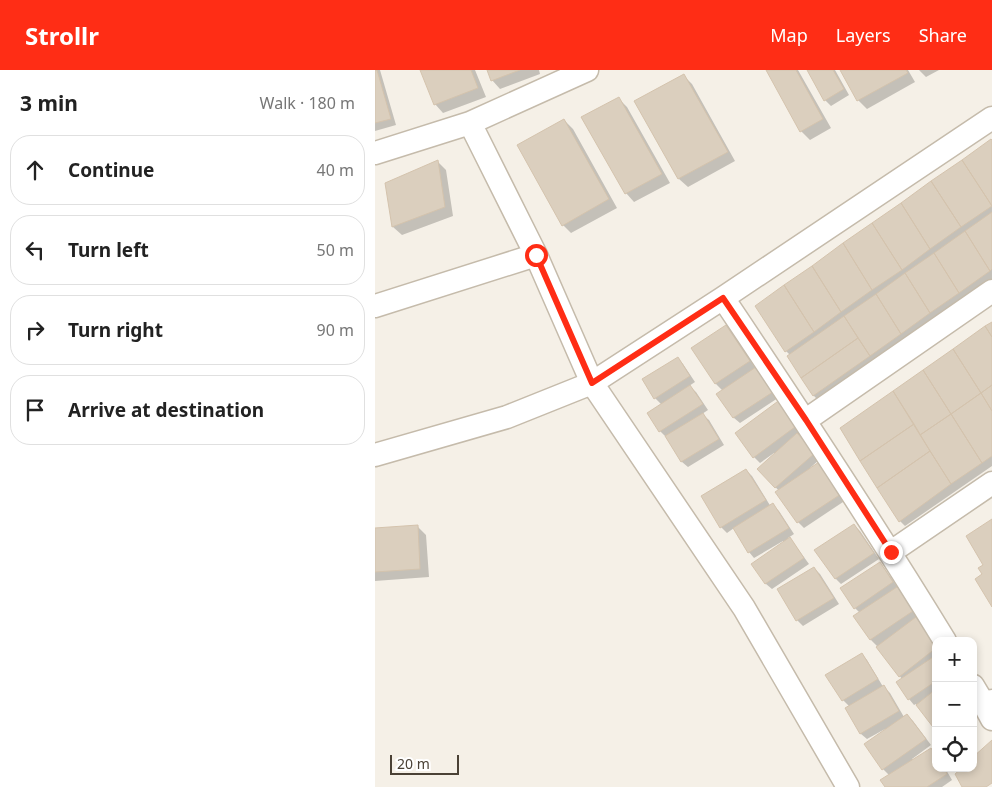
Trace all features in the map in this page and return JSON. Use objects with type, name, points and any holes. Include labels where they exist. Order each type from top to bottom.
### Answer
[{"type":"street","points":[[375,153],[469,124],[587,70]]},
{"type":"street","points":[[375,455],[507,417],[592,383],[992,118]]},
{"type":"street","points":[[469,124],[536,255],[592,383],[744,608],[848,787]]},
{"type":"street","points":[[375,306],[536,255]]},
{"type":"street","points":[[806,420],[992,291]]},
{"type":"street","points":[[723,298],[806,420],[891,552],[943,637]]},
{"type":"street","points":[[891,552],[992,483]]},
{"type":"street","points":[[977,691],[990,709]]},
{"type":"building","points":[[375,70],[377,70],[391,119],[375,123]]},
{"type":"building","points":[[420,70],[471,70],[478,88],[434,105]]},
{"type":"building","points":[[487,70],[520,70],[491,81]]},
{"type":"building","points":[[766,70],[796,70],[823,119],[800,132]]},
{"type":"building","points":[[807,70],[833,70],[844,89],[824,101]]},
{"type":"building","points":[[840,70],[906,70],[908,73],[857,101]]},
{"type":"building","points":[[684,74],[728,152],[678,179],[634,101]]},
{"type":"building","points":[[619,97],[662,174],[625,194],[581,117]]},
{"type":"building","points":[[564,119],[609,199],[562,226],[517,145]]},
{"type":"building","points":[[992,140],[992,206],[962,160]]},
{"type":"building","points":[[438,160],[445,207],[392,227],[385,183]]},
{"type":"building","points":[[962,160],[992,206],[961,227],[931,181]]},
{"type":"building","points":[[931,181],[961,227],[930,249],[901,203]]},
{"type":"building","points":[[901,203],[930,249],[902,270],[872,223]]},
{"type":"building","points":[[992,212],[992,269],[990,271],[965,231]]},
{"type":"building","points":[[872,223],[902,270],[872,290],[843,243]]},
{"type":"building","points":[[965,231],[990,271],[959,293],[934,253]]},
{"type":"building","points":[[843,243],[872,290],[841,312],[812,266]]},
{"type":"building","points":[[934,253],[959,293],[930,313],[905,273]]},
{"type":"building","points":[[812,266],[841,312],[814,332],[784,285]]},
{"type":"building","points":[[905,273],[930,313],[901,334],[876,294]]},
{"type":"building","points":[[784,285],[814,332],[785,352],[755,306]]},
{"type":"building","points":[[876,294],[901,334],[870,356],[844,316]]},
{"type":"building","points":[[844,316],[858,338],[801,378],[787,356]]},
{"type":"building","points":[[992,322],[992,337],[985,326]]},
{"type":"building","points":[[726,325],[750,361],[715,384],[691,348]]},
{"type":"building","points":[[985,326],[992,337],[992,385],[981,393],[953,349]]},
{"type":"building","points":[[858,338],[870,356],[813,396],[801,378]]},
{"type":"building","points":[[953,349],[981,393],[951,414],[923,370]]},
{"type":"building","points":[[678,357],[690,376],[654,399],[642,379]]},
{"type":"building","points":[[759,365],[776,390],[733,418],[716,394]]},
{"type":"building","points":[[923,370],[951,414],[920,435],[893,391]]},
{"type":"building","points":[[690,385],[703,404],[659,432],[647,413]]},
{"type":"building","points":[[992,385],[992,411],[981,393]]},
{"type":"building","points":[[893,391],[914,424],[860,461],[840,428]]},
{"type":"building","points":[[981,393],[992,411],[992,456],[982,463],[951,414]]},
{"type":"building","points":[[781,399],[799,424],[753,458],[735,433]]},
{"type":"building","points":[[703,413],[719,439],[681,462],[665,436]]},
{"type":"building","points":[[951,414],[982,463],[951,484],[920,435]]},
{"type":"building","points":[[914,424],[930,451],[877,488],[860,461]]},
{"type":"building","points":[[797,433],[815,453],[775,488],[757,469]]},
{"type":"building","points":[[930,451],[951,484],[899,522],[877,488]]},
{"type":"building","points":[[822,460],[844,492],[797,523],[775,492]]},
{"type":"building","points":[[746,469],[766,500],[720,528],[701,496]]},
{"type":"building","points":[[773,503],[789,528],[748,553],[733,528]]},
{"type":"building","points":[[992,519],[992,607],[975,579],[982,574],[978,568],[983,565],[966,536]]},
{"type":"building","points":[[854,524],[874,553],[835,579],[814,550]]},
{"type":"building","points":[[418,525],[420,569],[375,572],[375,528]]},
{"type":"building","points":[[790,537],[804,558],[765,584],[751,564]]},
{"type":"building","points":[[880,562],[893,582],[854,609],[840,588]]},
{"type":"building","points":[[814,567],[834,598],[796,621],[777,589]]},
{"type":"building","points":[[903,583],[919,607],[870,640],[853,616]]},
{"type":"building","points":[[916,617],[932,637],[932,651],[899,677],[876,647]]},
{"type":"building","points":[[862,653],[878,679],[842,701],[825,675]]},
{"type":"building","points":[[932,658],[932,684],[908,700],[896,682]]},
{"type":"building","points":[[884,685],[899,711],[860,734],[845,708]]},
{"type":"building","points":[[932,692],[932,726],[916,705]]},
{"type":"building","points":[[907,714],[926,739],[882,770],[864,744]]},
{"type":"building","points":[[992,740],[992,783],[986,787],[962,787],[955,774],[957,772],[977,772],[977,753]]},
{"type":"building","points":[[931,748],[932,772],[946,772],[947,774],[927,787],[885,787],[880,780]]},
{"type":"route","points":[[536,255],[592,383],[723,298],[806,420],[891,552]]}]
